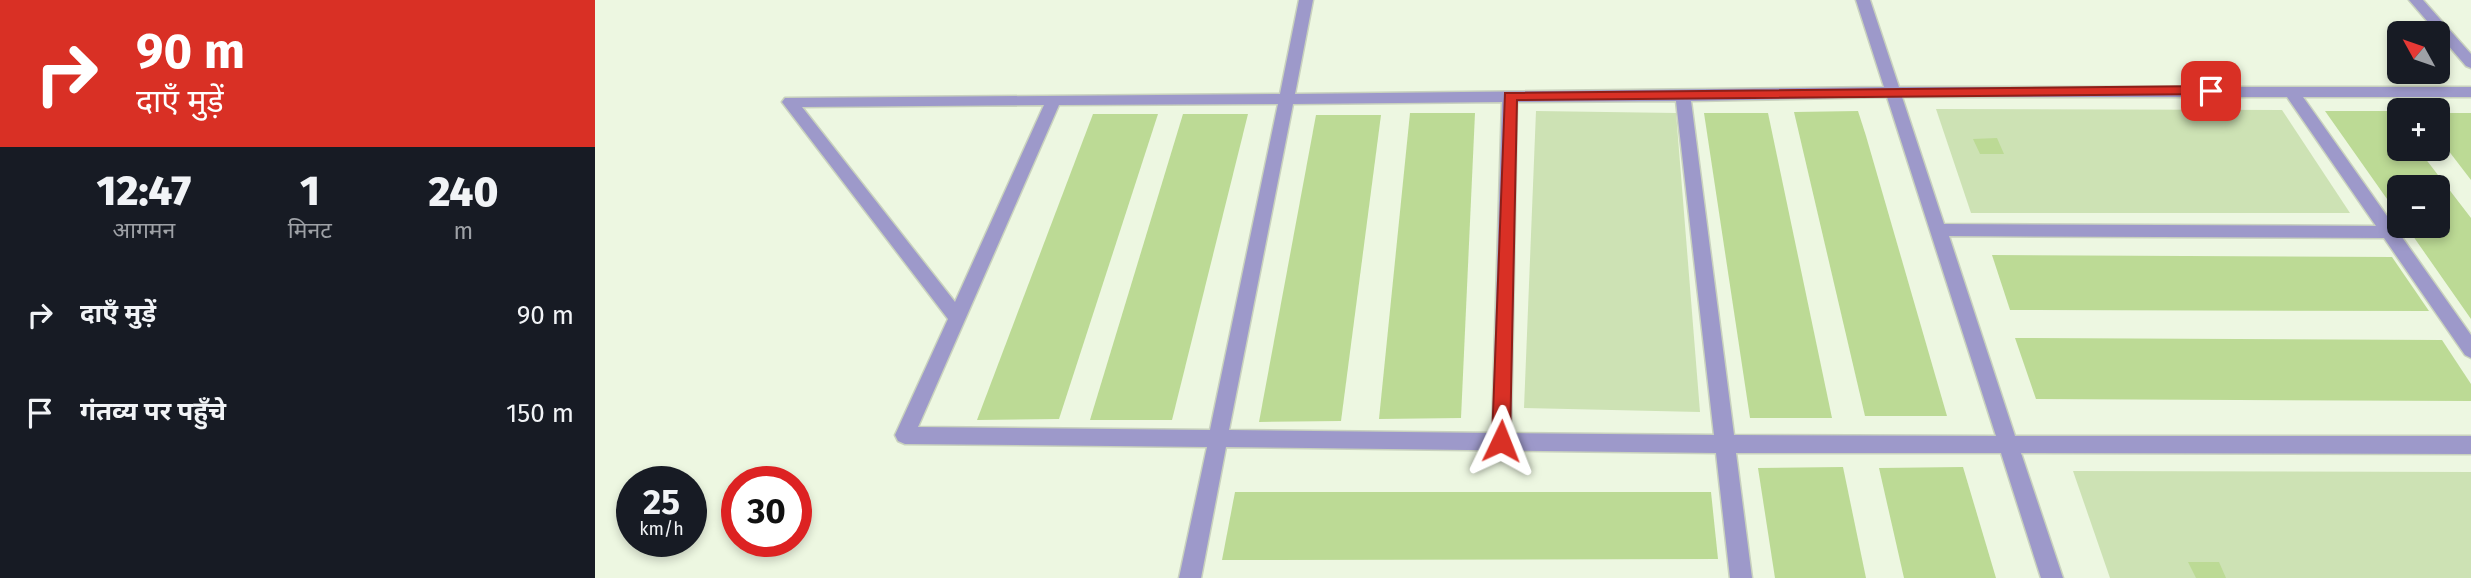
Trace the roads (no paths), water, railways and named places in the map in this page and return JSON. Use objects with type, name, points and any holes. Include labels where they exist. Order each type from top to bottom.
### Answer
[{"type":"street","points":[[1190,578],[1306,0]]},
{"type":"street","points":[[1863,0],[2052,578]]},
{"type":"street","points":[[2416,0],[2471,63]]},
{"type":"street","points":[[2291,91],[2387,229]]},
{"type":"street","points":[[957,318],[790,102],[1894,92],[2471,92]]},
{"type":"street","points":[[1501,441],[1510,96]]},
{"type":"street","points":[[1683,96],[1741,578]]},
{"type":"street","points":[[1054,100],[905,435],[1724,444],[2471,445]]},
{"type":"street","points":[[1939,230],[2387,232]]},
{"type":"street","points":[[2393,238],[2471,350]]}]
